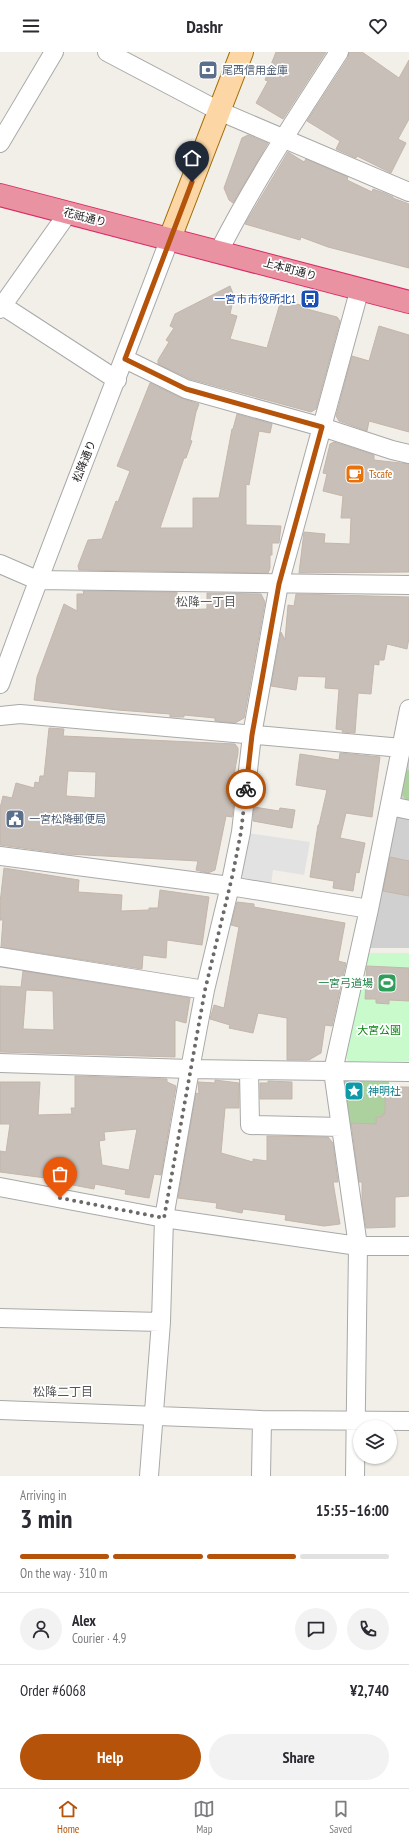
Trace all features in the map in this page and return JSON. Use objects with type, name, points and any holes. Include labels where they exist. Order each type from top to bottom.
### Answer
[{"type":"highway","name":"花祇通り","points":[[0,195],[170,238]]},
{"type":"highway","name":"上本町通り","points":[[170,238],[409,302]]},
{"type":"main road","points":[[170,238],[242,52]]},
{"type":"street","points":[[0,143],[54,52]]},
{"type":"street","points":[[107,52],[125,56],[219,111],[409,192]]},
{"type":"street","points":[[219,251],[234,222],[284,138],[339,52]]},
{"type":"street","points":[[68,213],[1,306],[116,380]]},
{"type":"street","name":"松降通り","points":[[0,684],[37,580],[125,359],[170,238]]},
{"type":"street","points":[[149,1476],[161,1322],[164,1218],[190,1069],[205,990],[230,886],[241,832],[252,735],[279,584],[360,288]]},
{"type":"street","points":[[125,359],[186,389],[322,427],[392,450],[409,454]]},
{"type":"street","points":[[0,564],[37,580],[409,585]]},
{"type":"street","points":[[356,1420],[358,1246],[333,1071],[369,909],[409,708]]},
{"type":"street","points":[[0,716],[20,714],[402,748]]},
{"type":"street","points":[[390,806],[409,810]]},
{"type":"street","points":[[0,856],[230,886],[369,909]]},
{"type":"street","points":[[0,957],[205,990]]},
{"type":"street","points":[[0,1063],[190,1069],[409,1072]]},
{"type":"street","points":[[249,1070],[250,1125],[341,1127]]},
{"type":"street","points":[[0,1187],[164,1218],[358,1246],[409,1246]]},
{"type":"street","points":[[0,1318],[161,1322]]},
{"type":"street","points":[[0,1410],[154,1417],[262,1420],[353,1420]]},
{"type":"street","points":[[261,1476],[262,1420]]},
{"type":"street","points":[[397,1421],[409,1421]]},
{"type":"street","points":[[355,1464],[355,1476]]},
{"type":"shaded area","points":[[409,748],[409,948],[367,948]]},
{"type":"shaded area","points":[[241,832],[310,842],[304,875],[273,870],[270,893],[230,886]]},
{"type":"green space","points":[[409,770],[409,803],[401,794],[404,771]]},
{"type":"green space","name":"大宮公園","points":[[365,953],[409,953],[409,1061],[349,1061],[343,1054]]},
{"type":"green space","points":[[340,1079],[389,1080],[390,1135],[363,1124],[341,1127]]},
{"type":"building","points":[[276,52],[326,52],[283,119],[256,103],[268,81],[265,80]]},
{"type":"building","points":[[349,52],[362,52],[399,78],[409,60],[409,119],[398,139],[406,143],[391,173],[357,156],[356,158],[336,149],[340,141],[307,121],[348,58]]},
{"type":"building","points":[[248,135],[268,143],[233,203],[229,200],[224,188],[242,138]]},
{"type":"building","points":[[288,152],[304,162],[306,159],[348,177],[347,180],[372,192],[373,189],[409,204],[409,268],[328,247],[301,237],[300,240],[245,224]]},
{"type":"building","points":[[230,286],[234,296],[230,314],[237,316],[230,339],[267,348],[281,300],[337,317],[340,321],[316,409],[311,412],[190,379],[158,364],[158,360],[169,342],[166,340],[174,328],[170,326],[175,314]]},
{"type":"building","points":[[379,326],[409,335],[409,432],[369,421],[367,431],[339,421],[336,416],[352,356],[369,361]]},
{"type":"building","points":[[150,383],[181,398],[199,404],[190,440],[192,441],[186,458],[184,458],[160,528],[193,528],[193,498],[219,498],[232,429],[237,414],[272,424],[270,433],[259,431],[249,485],[246,484],[246,525],[281,526],[279,543],[272,543],[272,555],[270,555],[270,568],[268,573],[79,570],[78,566],[88,540],[102,539],[116,501],[118,502],[130,471],[117,466]]},
{"type":"building","points":[[334,442],[374,455],[374,460],[409,464],[409,572],[299,573],[304,532],[325,534],[324,543],[350,544],[351,518],[341,518],[343,496],[323,491],[327,474],[323,473],[330,444]]},
{"type":"building","points":[[83,591],[177,592],[177,610],[207,609],[207,593],[261,594],[265,602],[244,718],[235,723],[215,721],[215,718],[184,715],[184,717],[170,717],[170,714],[118,710],[34,700],[37,677],[64,604],[77,611],[77,594],[84,594]]},
{"type":"building","points":[[296,594],[409,597],[409,638],[407,649],[387,644],[384,660],[379,660],[379,665],[374,664],[371,694],[358,693],[355,733],[342,732],[343,730],[336,729],[339,689],[325,688],[326,677],[298,676],[296,690],[271,686],[281,632],[285,640],[288,605],[294,606]]},
{"type":"building","points":[[49,728],[64,729],[63,736],[235,744],[238,748],[229,802],[234,803],[232,817],[226,816],[215,870],[208,873],[196,870],[198,861],[67,854],[0,845],[0,808],[3,796],[12,798],[16,783],[34,788],[35,782],[39,783],[40,776],[44,776]],"holes":[[[68,771],[96,772],[95,798],[66,796]]]},
{"type":"building","points":[[340,753],[380,757],[372,817],[346,813],[340,838],[365,843],[359,873],[356,872],[353,891],[333,888],[334,881],[310,877],[318,825],[327,790],[296,785],[300,754],[339,760]]},
{"type":"building","points":[[254,807],[279,811],[280,808],[295,810],[292,828],[253,821]]},
{"type":"building","points":[[390,857],[409,861],[409,896],[383,891]]},
{"type":"building","points":[[4,868],[79,880],[78,892],[122,895],[121,911],[149,910],[149,908],[158,908],[160,890],[209,897],[202,945],[167,940],[166,958],[143,955],[142,969],[1,947],[3,920],[0,920],[0,903]]},
{"type":"building","points":[[237,902],[254,904],[254,907],[345,923],[338,961],[346,963],[332,1026],[325,1025],[321,1053],[309,1060],[287,1060],[287,1018],[258,1013],[253,1033],[229,1028],[230,1025],[210,1019],[214,1005],[224,1008],[239,927],[231,925]]},
{"type":"building","name":"一宮弓道場","points":[[367,966],[409,968],[409,1001],[389,1000],[389,1004],[376,1003],[376,999],[365,999]]},
{"type":"building","points":[[23,971],[190,998],[186,1023],[175,1020],[175,1057],[0,1052],[0,986],[21,987]],"holes":[[[26,990],[53,991],[54,1030],[23,1029]]]},
{"type":"building","points":[[75,1076],[167,1079],[167,1082],[176,1086],[161,1175],[154,1174],[149,1198],[125,1194],[126,1190],[95,1184],[94,1189],[52,1181],[53,1179],[0,1172],[0,1151],[6,1152],[10,1124],[0,1124],[0,1082],[40,1082],[38,1115],[72,1114],[71,1108],[75,1108]],"holes":[[[137,1129],[129,1170],[102,1165],[99,1141],[105,1140],[104,1132]]]},
{"type":"building","points":[[215,1080],[239,1083],[239,1108],[225,1108],[221,1153],[253,1162],[253,1159],[267,1161],[267,1136],[328,1137],[333,1143],[338,1182],[333,1182],[340,1224],[324,1226],[285,1220],[286,1215],[243,1209],[242,1213],[216,1208],[217,1203],[178,1198],[196,1093],[199,1094],[198,1082],[215,1083]]},
{"type":"building","points":[[268,1081],[292,1082],[292,1099],[260,1099],[260,1083],[268,1083]]},
{"type":"building","points":[[392,1087],[409,1087],[409,1196],[395,1197],[395,1227],[366,1228],[362,1202],[362,1182],[359,1182],[351,1123],[376,1124],[376,1117],[382,1117],[382,1114],[385,1114],[385,1097],[392,1097]]},
{"type":"way so far","points":[[60,1198],[164,1218],[205,990],[233,873],[241,832],[246,789]]},
{"type":"place","name":"尾西信用金庫","points":[[208,70]]},
{"type":"place","name":"一宮市市役所北1","points":[[310,299]]},
{"type":"place","name":"Tscafe","points":[[355,474]]},
{"type":"place","name":"一宮松降郵便局","points":[[15,819]]},
{"type":"place","name":"一宮弓道場","points":[[387,983]]},
{"type":"place","name":"神明社","points":[[354,1091]]},
{"type":"district","name":"松降一丁目","points":[[206,601]]},
{"type":"district","name":"松降二丁目","points":[[63,1391]]},
{"type":"route","points":[[192,182],[125,359],[186,389],[322,427],[279,584],[252,735],[246,789]]}]
